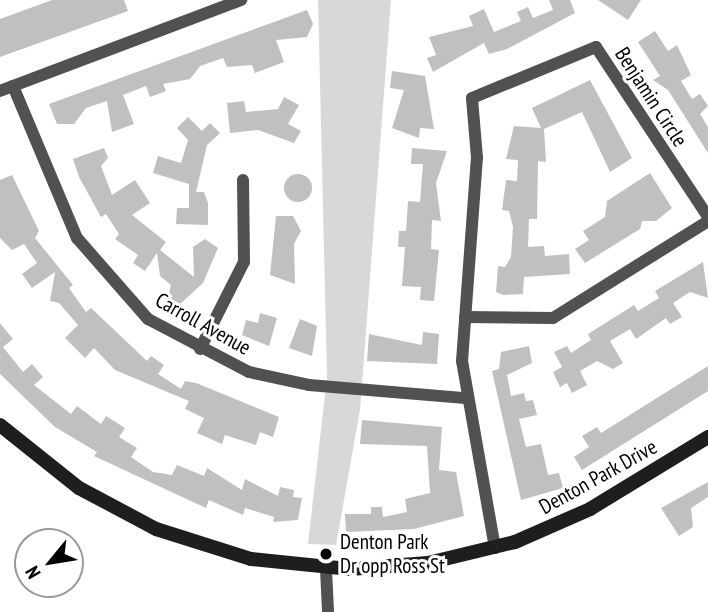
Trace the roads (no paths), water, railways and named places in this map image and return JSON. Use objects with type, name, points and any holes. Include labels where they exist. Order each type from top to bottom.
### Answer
[{"type":"main road","name":"Denton Park Drive","points":[[0,425],[79,488],[156,530],[251,559],[326,569],[428,564],[495,548],[582,514],[708,437]]},
{"type":"street","points":[[6,88],[241,0]]},
{"type":"street","name":"Benjamin Circle","points":[[465,317],[553,318],[708,219],[596,47],[472,98],[477,158],[465,317],[465,398],[495,548]]},
{"type":"street","name":"Carroll Avenue","points":[[6,88],[77,238],[148,319],[200,349],[249,372],[309,385],[465,398]]},
{"type":"street","points":[[200,349],[244,262],[243,180]]},
{"type":"street","points":[[326,569],[328,612]]},
{"type":"place","name":"Denton Park Dr opp Ross St","points":[[326,554]]}]
